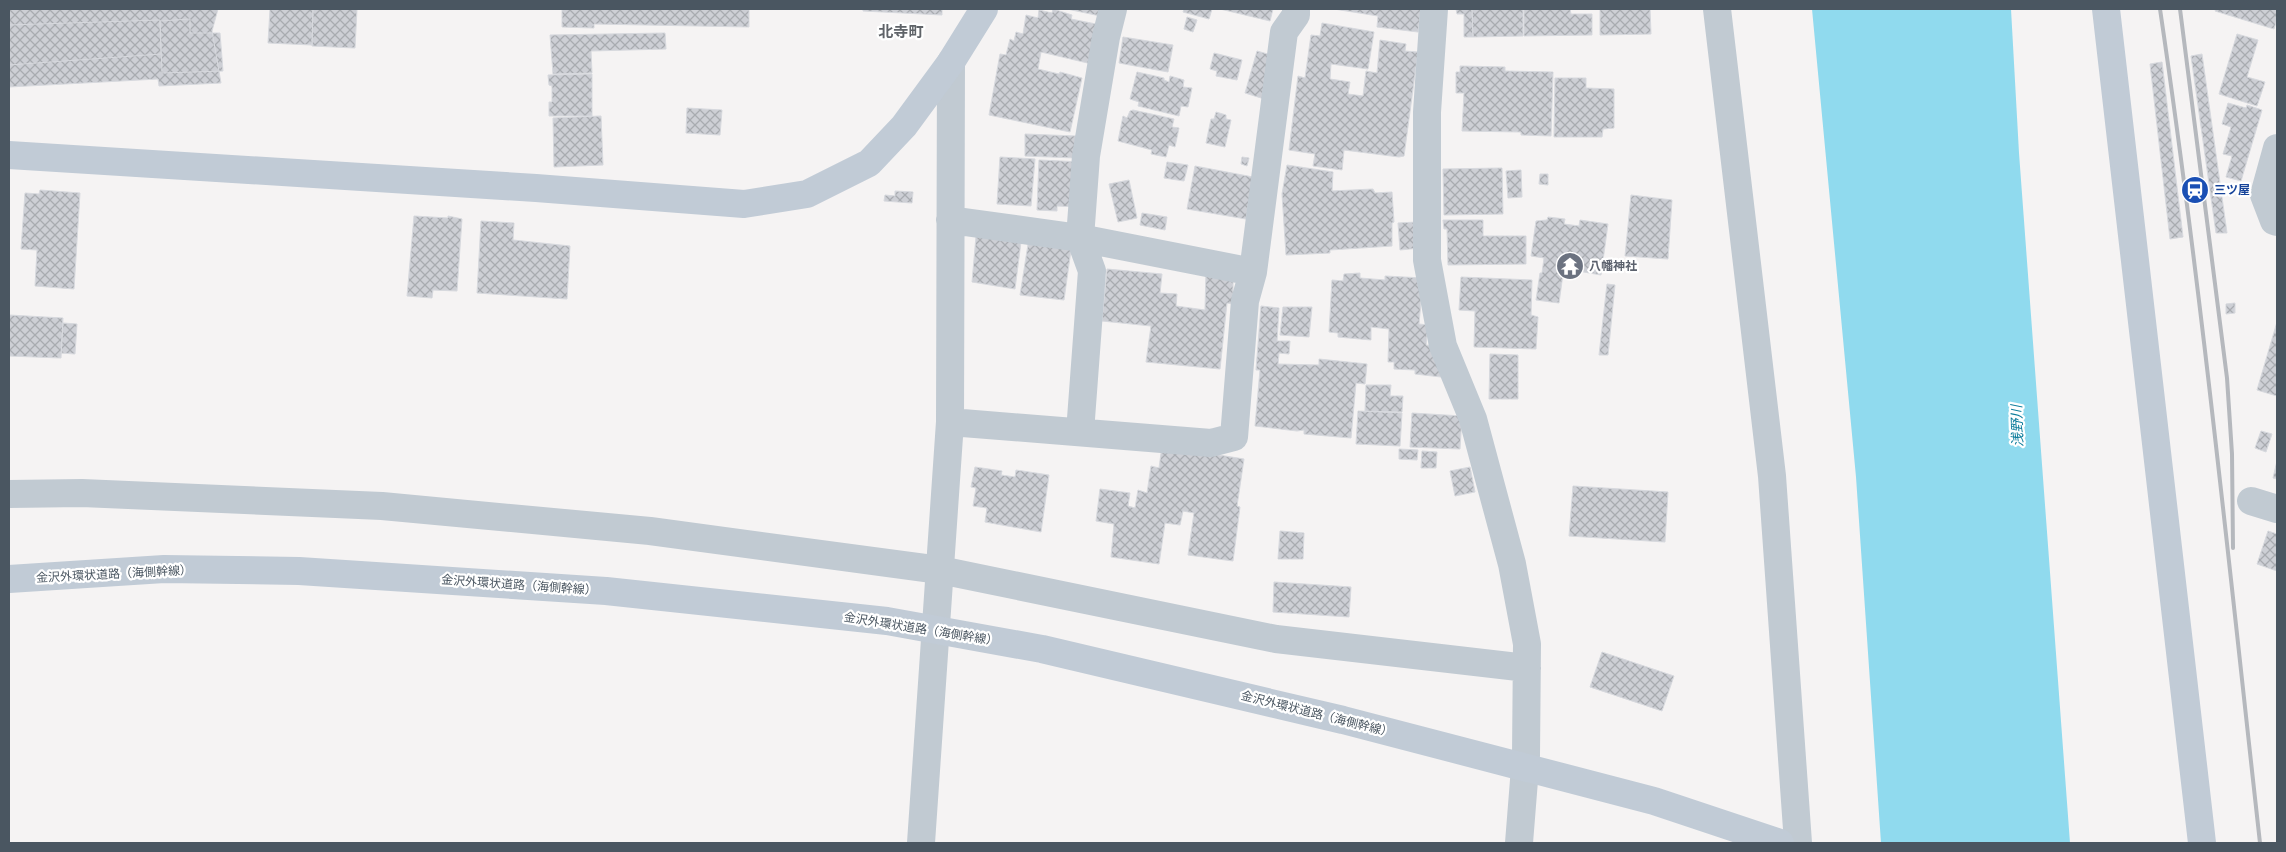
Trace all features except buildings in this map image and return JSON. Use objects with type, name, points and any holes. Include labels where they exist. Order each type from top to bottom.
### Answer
[{"type":"street","points":[[9,155],[497,186],[744,204],[807,194],[869,163],[904,126],[951,62],[984,9]]},
{"type":"street","points":[[1080,432],[1092,271],[1080,238],[1086,156],[1106,37],[1113,9]]},
{"type":"street","points":[[950,422],[1211,443],[1234,436],[1244,302],[1253,272],[1284,32],[1296,14],[1296,9]]},
{"type":"street","points":[[1434,9],[1427,112],[1427,260],[1443,346],[1473,419],[1512,564],[1528,644],[1526,755],[1519,843]]},
{"type":"street","points":[[1717,9],[1772,476],[1798,843]]},
{"type":"street","points":[[2106,9],[2202,843]]},
{"type":"street","points":[[921,843],[950,422],[951,62]]},
{"type":"street","points":[[2277,148],[2264,195],[2274,221],[2277,222]]},
{"type":"street","points":[[950,220],[1080,238],[1253,272]]},
{"type":"street","points":[[9,494],[82,493],[382,506],[650,531],[940,570],[1276,639],[1527,668]]},
{"type":"street","points":[[2251,501],[2277,509]]},
{"type":"street","name":"金沢外環状道路（海側幹線）","points":[[9,579],[164,568],[299,572],[606,591],[887,621],[1042,649],[1343,720],[1654,801],[1780,843]]},
{"type":"street","points":[[9,571],[36,578]]},
{"type":"street","points":[[9,586],[36,578]]},
{"type":"water","name":"浅野川","points":[[1812,9],[2011,9],[2019,153],[2070,843],[1881,843],[1856,477]]},
{"type":"railway","points":[[2160,9],[2189,217],[2260,843]]},
{"type":"railway","points":[[2180,9],[2227,378],[2232,454],[2233,548]]},
{"type":"place","name":"三ツ屋","points":[[2195,190]]},
{"type":"place","name":"八幡神社","points":[[1570,266]]},
{"type":"district","name":"北寺町","points":[[901,32]]}]
